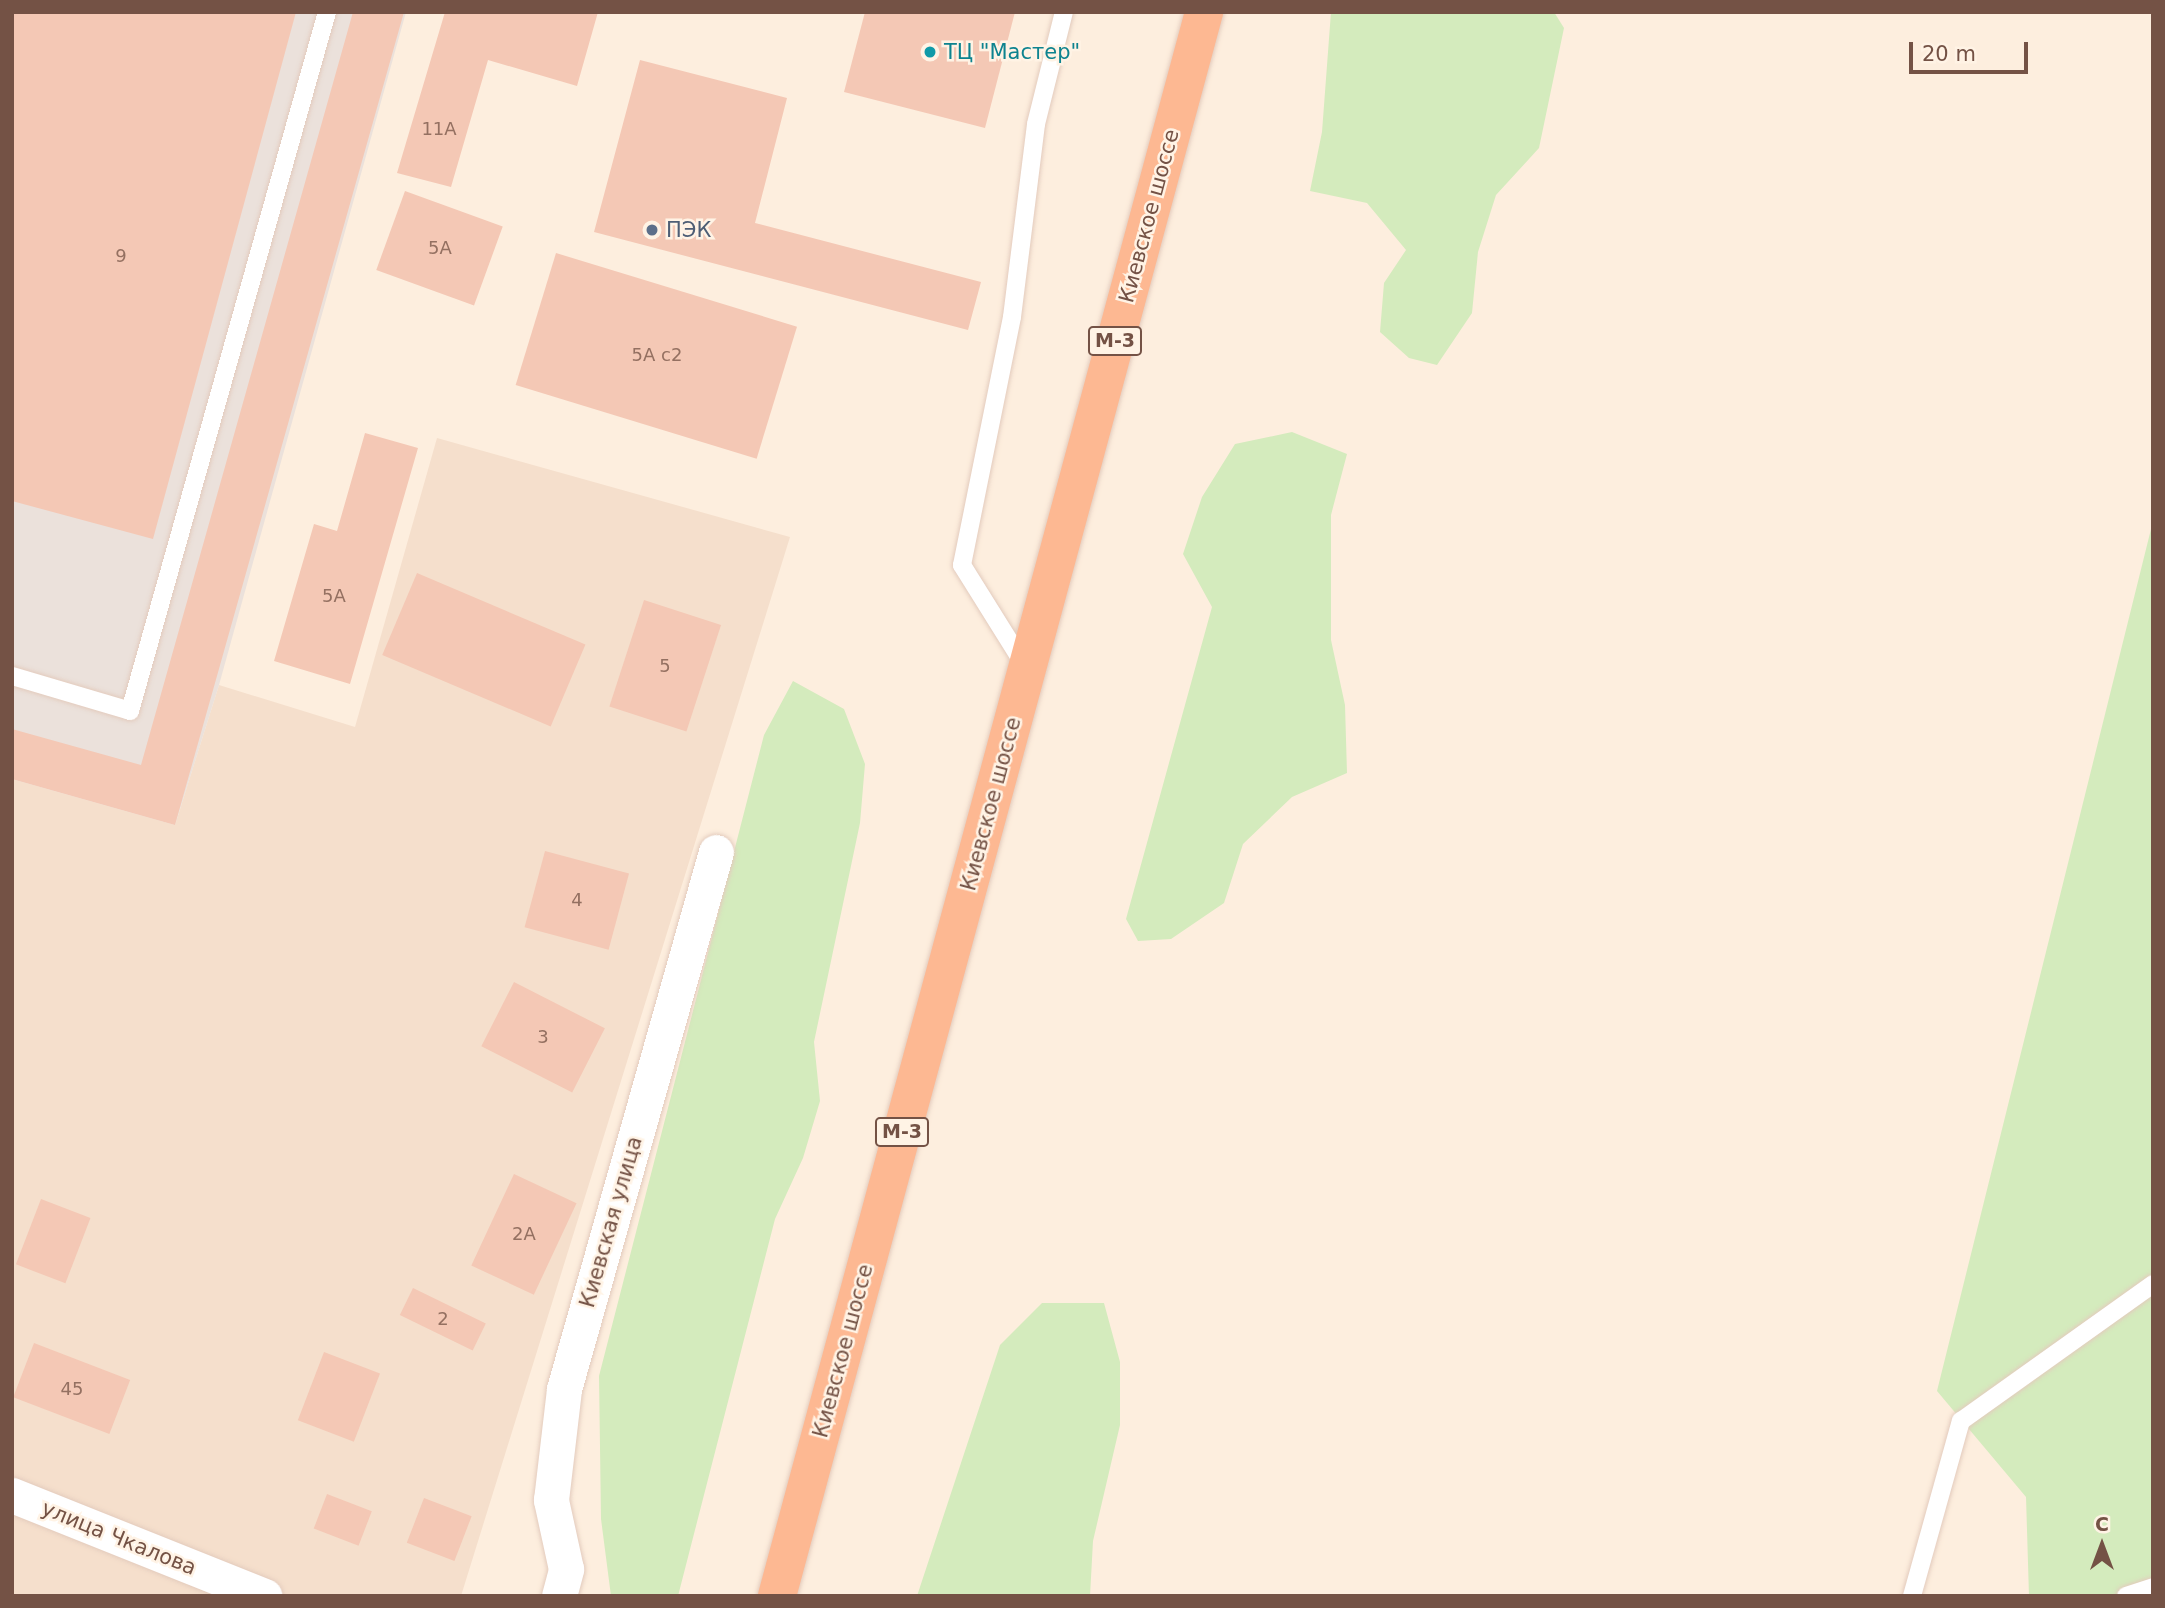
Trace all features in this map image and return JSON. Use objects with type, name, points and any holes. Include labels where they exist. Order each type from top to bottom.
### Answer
[{"type":"highway","name":"Киевское шоссе","points":[[777,1596],[1204,12]]},
{"type":"street","name":"Киевская улица","points":[[559,1596],[566,1569],[551,1500],[564,1389],[716,852]]},
{"type":"street","name":"улица Чкалова","points":[[12,1495],[265,1596]]},
{"type":"lane","points":[[12,677],[130,711],[327,12]]},
{"type":"lane","points":[[1027,669],[961,565],[1012,317],[1036,124],[1064,12]]},
{"type":"lane","points":[[1912,1596],[1961,1421],[2153,1284]]},
{"type":"lane","points":[[2126,1596],[2153,1587]]},
{"type":"shaded area","points":[[12,12],[406,12],[219,685],[175,825],[12,779]]},
{"type":"shaded area","points":[[437,438],[790,537],[461,1596],[12,1596],[12,779],[175,825],[219,685],[355,727]]},
{"type":"green space","points":[[1331,12],[1554,12],[1564,28],[1539,148],[1496,195],[1478,252],[1472,313],[1437,365],[1409,358],[1380,332],[1384,283],[1406,250],[1367,203],[1310,191],[1322,132]]},
{"type":"green space","points":[[1292,432],[1347,454],[1331,515],[1331,640],[1345,705],[1347,773],[1292,797],[1243,844],[1224,903],[1171,939],[1138,941],[1126,919],[1212,607],[1183,554],[1202,497],[1235,444]]},
{"type":"green space","points":[[2153,521],[2153,1596],[2029,1596],[2026,1497],[1937,1391]]},
{"type":"green space","points":[[793,681],[844,709],[865,764],[860,823],[814,1042],[820,1101],[803,1158],[775,1219],[678,1596],[611,1596],[601,1519],[599,1376],[764,735]]},
{"type":"green space","points":[[1042,1303],[1104,1303],[1120,1362],[1120,1425],[1093,1541],[1090,1596],[917,1596],[1000,1345]]},
{"type":"building","points":[[12,12],[296,12],[153,539],[12,501]]},
{"type":"building","points":[[353,12],[404,12],[175,825],[12,779],[12,729],[141,765]]},
{"type":"building","points":[[445,12],[598,12],[577,86],[488,60],[451,187],[397,173]]},
{"type":"building","name":"ТЦ \"Мастер\"","points":[[865,12],[1015,12],[985,128],[844,92]]},
{"type":"building","points":[[640,60],[787,98],[755,223],[981,282],[968,330],[594,232]]},
{"type":"building","points":[[405,191],[503,227],[474,306],[376,270]]},
{"type":"building","points":[[556,253],[797,327],[757,459],[516,385]]},
{"type":"building","points":[[365,433],[418,448],[350,684],[274,661],[314,524],[337,531]]},
{"type":"building","points":[[417,573],[585,645],[551,726],[382,655]]},
{"type":"building","points":[[644,600],[721,625],[686,732],[609,707]]},
{"type":"building","points":[[545,851],[629,874],[609,950],[525,927]]},
{"type":"building","points":[[514,982],[605,1028],[572,1092],[481,1046]]},
{"type":"building","points":[[514,1174],[577,1203],[534,1295],[471,1266]]},
{"type":"building","points":[[41,1199],[90,1218],[65,1283],[16,1264]]},
{"type":"building","points":[[413,1288],[486,1324],[473,1350],[400,1315]]},
{"type":"building","points":[[34,1343],[130,1380],[109,1434],[13,1397]]},
{"type":"building","points":[[324,1352],[380,1374],[354,1442],[298,1420]]},
{"type":"building","points":[[327,1494],[372,1511],[359,1546],[314,1529]]},
{"type":"building","points":[[424,1498],[472,1516],[454,1561],[407,1543]]},
{"type":"place","name":"ТЦ \"Мастер\"","points":[[930,52]]},
{"type":"place","name":"ПЭК","points":[[652,230]]}]
